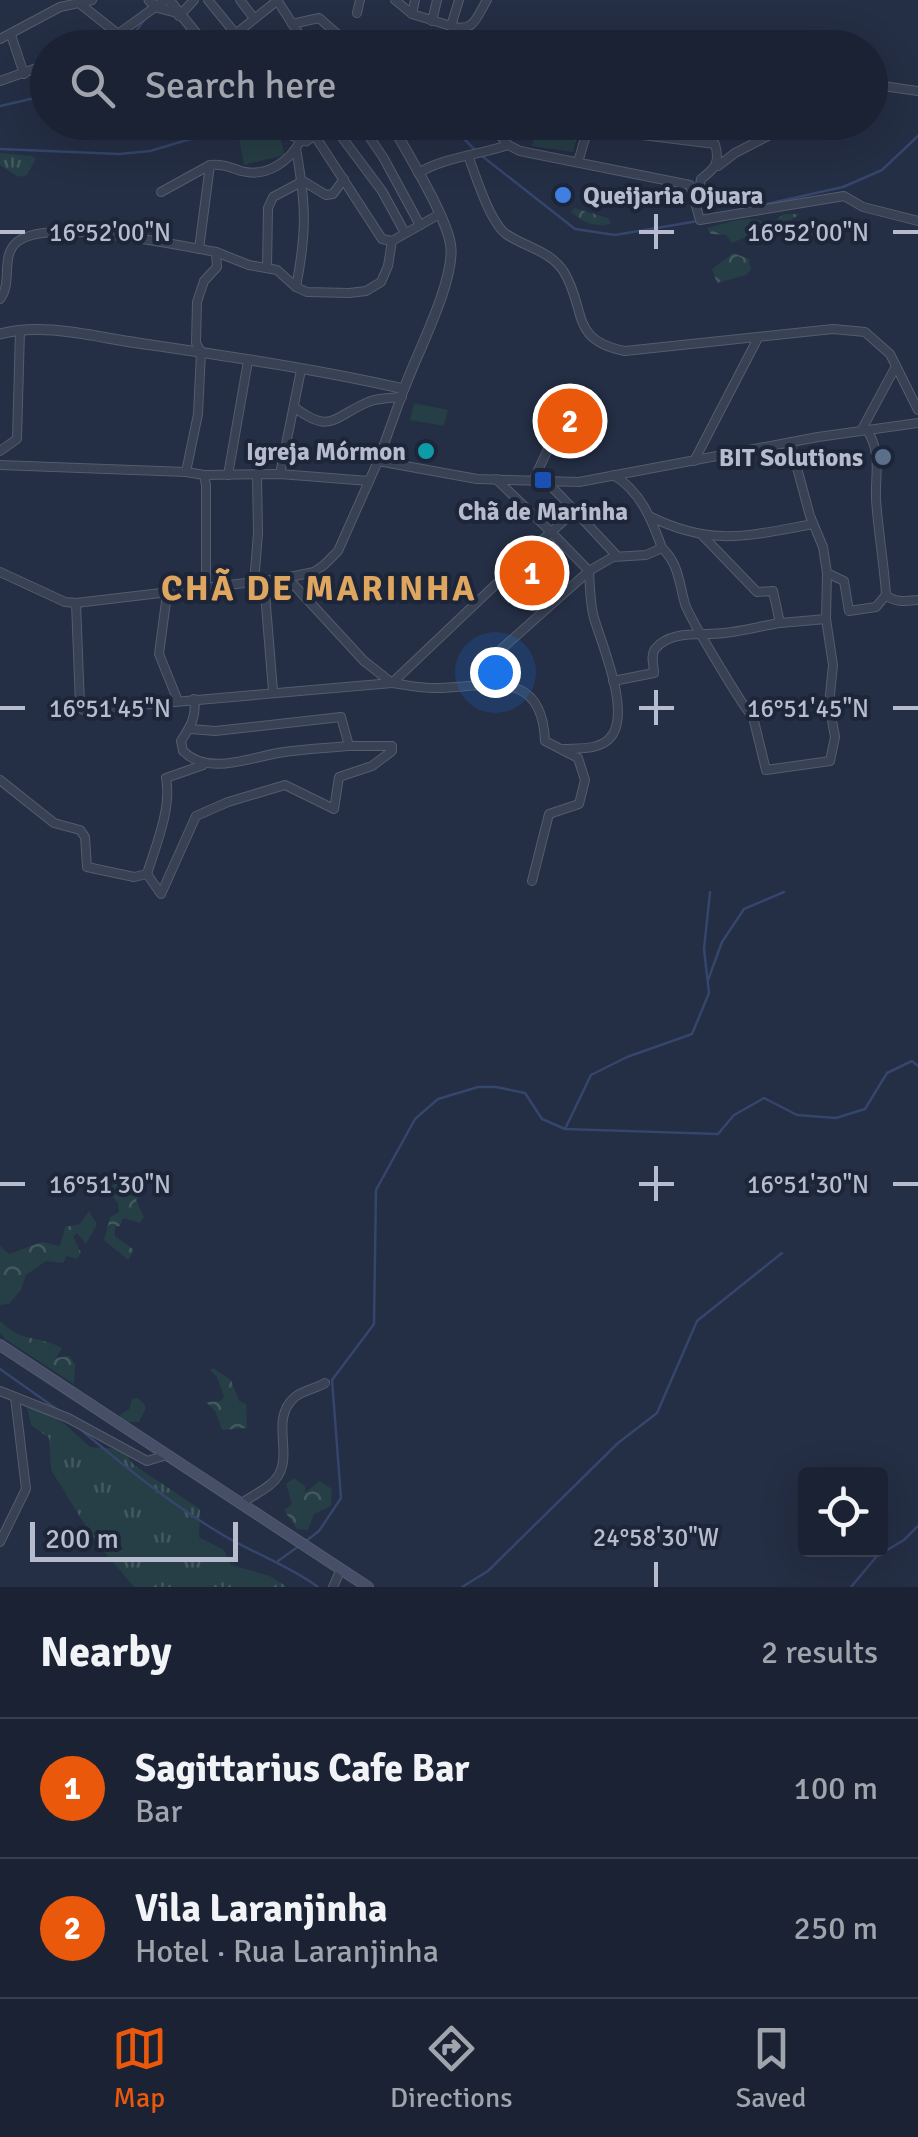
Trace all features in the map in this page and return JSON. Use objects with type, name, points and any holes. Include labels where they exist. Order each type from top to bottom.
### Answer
[{"type":"main road","points":[[0,1344],[368,1587]]},
{"type":"street","points":[[0,39],[60,7],[92,0]]},
{"type":"street","points":[[122,30],[150,2],[167,0],[190,30]]},
{"type":"street","points":[[177,14],[194,0]]},
{"type":"street","points":[[208,0],[234,30]]},
{"type":"street","points":[[240,0],[253,18]]},
{"type":"street","points":[[238,30],[277,0],[296,30]]},
{"type":"street","points":[[358,13],[360,0]]},
{"type":"street","points":[[395,0],[412,14],[464,30],[488,0]]},
{"type":"street","points":[[412,14],[415,0]]},
{"type":"street","points":[[432,21],[438,0]]},
{"type":"street","points":[[450,26],[459,0]]},
{"type":"street","points":[[78,2],[113,30]]},
{"type":"street","points":[[150,2],[177,14]]},
{"type":"street","points":[[292,24],[319,18],[333,30]]},
{"type":"street","points":[[11,35],[24,74]]},
{"type":"street","points":[[0,81],[30,72]]},
{"type":"street","points":[[888,87],[918,91]]},
{"type":"street","points":[[294,140],[298,144],[303,180],[306,234],[296,287]]},
{"type":"street","points":[[162,192],[210,166],[256,172],[286,162],[298,144],[308,140]]},
{"type":"street","points":[[318,140],[382,239],[392,241],[438,215]]},
{"type":"street","points":[[345,140],[382,190],[406,233]]},
{"type":"street","points":[[371,140],[420,225]]},
{"type":"street","points":[[0,572],[76,604],[280,580],[314,572],[331,559],[370,481],[450,267],[451,244],[400,140]]},
{"type":"street","points":[[504,140],[520,152],[690,185],[700,220],[844,196],[863,207],[918,221]]},
{"type":"street","points":[[578,162],[585,140]]},
{"type":"street","points":[[683,140],[715,144],[719,158],[714,169]]},
{"type":"street","points":[[697,209],[700,179],[735,152],[759,140]]},
{"type":"street","points":[[418,172],[434,164],[508,145]]},
{"type":"street","points":[[378,461],[477,479],[579,482],[790,442],[916,423],[917,409],[890,354],[865,332],[834,329],[625,352],[592,341],[580,322],[564,272],[549,257],[504,233],[468,158]]},
{"type":"street","points":[[199,250],[210,166]]},
{"type":"street","points":[[303,180],[326,195],[340,188],[344,179]]},
{"type":"street","points":[[266,268],[268,208],[273,197],[303,180]]},
{"type":"street","points":[[0,299],[6,290],[12,247],[19,240],[46,232],[132,238],[216,252],[277,270],[307,292],[366,291],[381,282],[392,241]]},
{"type":"street","points":[[186,472],[198,414],[201,352],[196,343],[197,302],[204,282],[217,268],[216,252]]},
{"type":"street","points":[[0,451],[17,439],[20,330]]},
{"type":"street","points":[[0,334],[56,331],[201,352],[403,393]]},
{"type":"street","points":[[694,461],[758,338]]},
{"type":"street","points":[[228,475],[248,361]]},
{"type":"street","points":[[864,430],[896,366]]},
{"type":"street","points":[[280,474],[301,370]]},
{"type":"street","points":[[294,408],[324,424],[372,400],[403,393]]},
{"type":"street","points":[[533,481],[563,416]]},
{"type":"street","points":[[864,430],[876,445],[879,466],[876,495],[886,595],[891,600],[918,600]]},
{"type":"street","points":[[613,475],[629,484],[649,516],[662,548],[672,558],[686,608],[736,689],[744,711],[753,717],[766,770],[830,761],[834,737],[828,704],[833,665],[826,619],[823,547],[790,442]]},
{"type":"street","points":[[0,465],[204,475],[280,474],[370,481]]},
{"type":"street","points":[[204,475],[206,590]]},
{"type":"street","points":[[257,475],[259,582],[273,691]]},
{"type":"street","points":[[496,479],[589,571],[593,615],[613,682],[617,726],[610,739],[596,746],[564,749]]},
{"type":"street","points":[[546,482],[617,556]]},
{"type":"street","points":[[392,683],[575,510]]},
{"type":"street","points":[[649,516],[702,536],[731,538],[813,524]]},
{"type":"street","points":[[702,536],[757,592],[773,591],[780,623]]},
{"type":"street","points":[[492,684],[488,668],[498,652],[589,571],[617,556],[646,555],[662,548]]},
{"type":"street","points":[[826,573],[844,582],[849,612],[876,607],[886,595]]},
{"type":"street","points":[[280,580],[293,584],[364,661],[392,683]]},
{"type":"street","points":[[167,594],[158,654],[178,701]]},
{"type":"street","points":[[76,604],[83,710],[392,683],[433,689],[504,683],[534,697],[544,719],[546,741],[578,758],[585,780],[579,804],[549,814],[532,881]]},
{"type":"street","points":[[613,682],[654,672],[652,656],[657,647],[687,634],[720,634],[826,619]]},
{"type":"street","points":[[361,685],[369,676],[364,661]]},
{"type":"street","points":[[194,699],[196,709],[191,729],[181,742],[182,751],[212,763]]},
{"type":"street","points":[[191,729],[341,717],[349,746]]},
{"type":"street","points":[[349,746],[392,746],[392,751],[372,766],[339,777],[334,809],[285,785],[196,816],[161,894],[148,874],[161,822],[169,809],[166,778],[212,763],[244,763],[279,752],[349,746]]},
{"type":"street","points":[[0,780],[54,823],[80,830],[86,868],[134,877],[148,874]]},
{"type":"street","points":[[241,1504],[279,1474],[280,1428],[295,1397],[325,1383]]},
{"type":"street","points":[[0,1391],[68,1418],[147,1461],[167,1455]]},
{"type":"street","points":[[0,1542],[26,1488],[15,1397]]},
{"type":"street","points":[[334,1587],[341,1569]]},
{"type":"green space","points":[[239,140],[281,140],[285,155],[244,165]]},
{"type":"green space","points":[[534,140],[576,140],[573,152],[532,146]]},
{"type":"green space","points":[[0,153],[36,159],[27,175],[18,177],[0,165]]},
{"type":"green space","points":[[574,208],[608,218],[611,224],[585,221],[571,212]]},
{"type":"green space","points":[[784,214],[800,214],[771,233],[761,230],[732,243],[726,235],[711,234],[707,228],[747,219],[768,225]]},
{"type":"green space","points":[[733,253],[749,259],[751,270],[717,283],[712,269]]},
{"type":"green space","points":[[414,403],[448,410],[444,426],[410,420]]},
{"type":"green space","points":[[116,1183],[126,1187],[139,1184],[144,1192],[136,1200],[144,1217],[140,1223],[123,1218],[120,1226],[115,1227],[115,1236],[134,1250],[128,1260],[104,1240],[110,1217],[119,1212],[118,1203],[107,1190]]},
{"type":"green space","points":[[89,1211],[97,1224],[86,1244],[77,1233],[73,1237],[81,1253],[77,1259],[67,1256],[63,1263],[46,1261],[26,1275],[21,1290],[9,1304],[0,1305],[0,1246],[9,1254],[42,1242],[60,1246],[65,1227],[80,1224]]},
{"type":"green space","points":[[0,1321],[15,1333],[62,1348],[56,1358],[69,1356],[75,1364],[74,1384],[5,1339],[0,1333]]},
{"type":"green space","points":[[213,1368],[231,1380],[239,1401],[246,1404],[247,1428],[222,1430],[215,1411],[206,1402],[221,1401],[224,1397],[210,1370]]},
{"type":"green space","points":[[138,1398],[146,1408],[139,1422],[126,1422],[119,1416],[130,1408],[132,1399]]},
{"type":"green space","points":[[37,1407],[65,1424],[90,1447],[122,1449],[134,1465],[200,1509],[199,1537],[224,1550],[231,1565],[270,1576],[287,1587],[134,1587],[95,1541],[51,1470],[49,1438],[31,1425],[27,1408]]},
{"type":"green space","points":[[294,1478],[305,1486],[305,1493],[319,1481],[332,1489],[331,1506],[314,1514],[308,1530],[297,1529],[284,1510],[292,1504],[286,1484]]},
{"type":"waterway","points":[[137,30],[145,19]]},
{"type":"waterway","points":[[0,106],[30,99]]},
{"type":"waterway","points":[[744,209],[843,187],[882,170],[918,136]]},
{"type":"waterway","points":[[0,149],[119,154],[150,151],[187,140]]},
{"type":"waterway","points":[[465,140],[476,151]]},
{"type":"waterway","points":[[482,156],[575,229],[615,235],[698,221]]},
{"type":"waterway","points":[[566,1127],[591,1075],[627,1057],[692,1034],[709,993],[704,949],[710,892]]},
{"type":"waterway","points":[[708,980],[722,942],[744,909],[784,892]]},
{"type":"waterway","points":[[306,1541],[319,1531],[341,1498],[332,1380],[374,1324],[376,1190],[415,1119],[438,1099],[478,1087],[496,1087],[525,1093],[542,1119],[565,1129],[718,1134],[734,1115],[764,1098],[797,1115],[836,1118],[865,1109],[887,1073],[912,1061],[918,1066]]},
{"type":"waterway","points":[[462,1587],[488,1571],[618,1443],[657,1413],[697,1321],[782,1253]]},
{"type":"waterway","points":[[0,1369],[58,1410]]},
{"type":"waterway","points":[[79,1428],[185,1511],[318,1587]]},
{"type":"waterway","points":[[851,1587],[877,1556],[904,1540],[918,1526]]},
{"type":"waterway","points":[[278,1561],[299,1546]]},
{"type":"place","name":"Queijaria Ojuara","points":[[563,195]]},
{"type":"place","name":"Vila Laranjinha","points":[[570,421]]},
{"type":"place","name":"Igreja Mórmon","points":[[426,451]]},
{"type":"place","name":"BIT Solutions","points":[[883,457]]},
{"type":"place","name":"Chã de Marinha","points":[[543,480]]},
{"type":"place","name":"Sagittarius Cafe Bar","points":[[532,573]]},
{"type":"district","name":"CHÃ DE MARINHA","points":[[319,588]]}]
